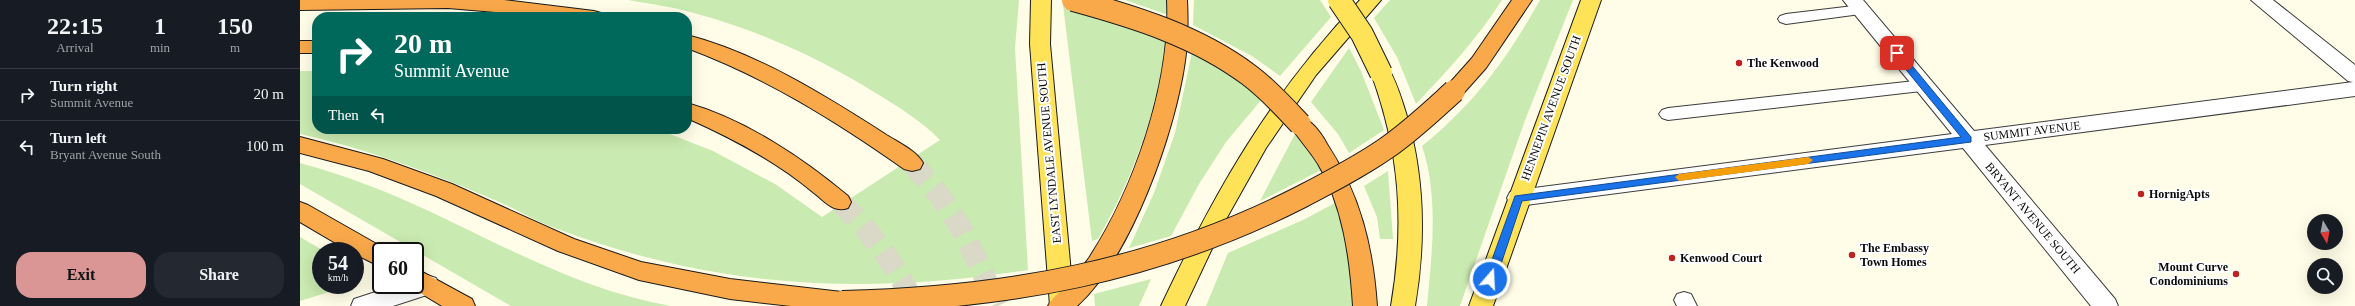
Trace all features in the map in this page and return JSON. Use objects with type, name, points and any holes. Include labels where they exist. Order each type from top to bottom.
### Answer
[{"type":"highway","points":[[300,4],[384,0],[463,1],[550,8],[570,12]]},
{"type":"highway","points":[[1073,0],[1154,26],[1217,54],[1250,76],[1300,124],[1324,156],[1348,209],[1362,258],[1365,306]]},
{"type":"highway","points":[[1062,306],[1078,291],[1100,262],[1139,178],[1159,124],[1171,81],[1177,46],[1177,0]]},
{"type":"highway","points":[[300,144],[375,165],[444,190],[566,245],[639,271],[730,289],[842,302],[902,302],[959,298],[1023,289],[1134,263],[1197,244],[1259,219],[1351,170],[1392,144],[1454,92],[1483,58],[1522,0]]},
{"type":"highway","points":[[692,43],[738,60],[771,77],[872,134],[912,163]]},
{"type":"highway","points":[[300,47],[312,46]]},
{"type":"highway","points":[[692,112],[782,156],[815,178],[840,202]]},
{"type":"highway","points":[[300,211],[372,253]]},
{"type":"highway","points":[[424,284],[462,306]]},
{"type":"main road","name":"EAST LYNDALE AVENUE SOUTH","points":[[1041,0],[1040,44],[1062,306]]},
{"type":"main road","points":[[1339,0],[1362,34],[1381,73],[1399,126],[1408,167],[1411,224],[1403,306]]},
{"type":"main road","points":[[1173,306],[1218,212],[1271,120],[1336,35],[1371,0]]},
{"type":"main road","name":"HENNEPIN AVENUE SOUTH","points":[[1481,306],[1518,198],[1591,0]]},
{"type":"street","points":[[2261,0],[2355,76]]},
{"type":"street","name":"BRYANT AVENUE SOUTH","points":[[1858,5],[2106,306]]},
{"type":"street","name":"SUMMIT AVENUE","points":[[1518,198],[2355,89]]},
{"type":"street","points":[[363,306],[392,294]]},
{"type":"lane","points":[[1794,29],[1786,18],[1858,5]]},
{"type":"lane","points":[[1668,114],[1839,89],[1924,86]]},
{"type":"green space","points":[[628,0],[1019,0],[1015,48],[1028,270],[966,278],[906,283],[847,284],[788,281],[730,275],[672,264],[614,248],[548,225],[497,201],[424,171],[375,154],[300,134],[300,71],[312,71],[312,134],[670,134],[713,151],[775,184],[822,217],[940,140],[917,120],[883,97],[810,57],[766,37],[744,29],[692,12]]},
{"type":"green space","points":[[1125,0],[1170,0],[1171,16]]},
{"type":"green space","points":[[1194,0],[1320,0],[1331,17],[1280,76],[1252,56],[1193,25]]},
{"type":"green space","points":[[1390,0],[1502,0],[1472,41],[1416,104],[1397,57],[1374,18]]},
{"type":"green space","points":[[1540,0],[1573,0],[1525,120],[1460,306],[1427,306],[1433,225],[1431,185],[1422,146],[1458,113],[1488,79],[1515,42]]},
{"type":"green space","points":[[1063,5],[1092,13],[1167,41],[1157,94],[1133,167],[1098,239],[1092,241]]},
{"type":"green space","points":[[1349,48],[1361,71],[1384,130],[1349,153],[1338,134],[1311,102]]},
{"type":"green space","points":[[1192,52],[1238,78],[1262,99],[1226,142],[1199,184],[1171,236],[1129,248],[1154,193],[1175,133]]},
{"type":"green space","points":[[1295,134],[1321,170],[1260,201]]},
{"type":"green space","points":[[300,163],[366,184],[431,212],[548,267],[578,279],[639,299],[671,306],[511,306],[424,256],[424,242],[400,242],[300,184]]},
{"type":"green space","points":[[1388,171],[1393,239],[1380,239],[1377,217],[1364,186]]},
{"type":"green space","points":[[1335,203],[1348,241],[1354,306],[1206,306],[1228,253],[1305,219]]},
{"type":"green space","points":[[300,237],[312,244],[312,294],[322,294],[300,301]]},
{"type":"green space","points":[[1151,279],[1139,306],[1095,306],[1094,294]]},
{"type":"tunnel","points":[[912,163],[939,195],[964,233],[998,306]]},
{"type":"tunnel","points":[[840,202],[873,238],[916,306]]},
{"type":"slow traffic","points":[[1679,177],[1808,160]]},
{"type":"place","name":"The Kenwood","points":[[1739,63]]},
{"type":"place","name":"HornigApts","points":[[2141,194]]},
{"type":"place","name":"The Embassy Town Homes","points":[[1852,255]]},
{"type":"place","name":"Kenwood Court","points":[[1672,258]]},
{"type":"place","name":"Mount Curve Condominiums","points":[[2236,274]]},
{"type":"route","points":[[1490,279],[1518,198],[1968,139],[1897,53]]}]
